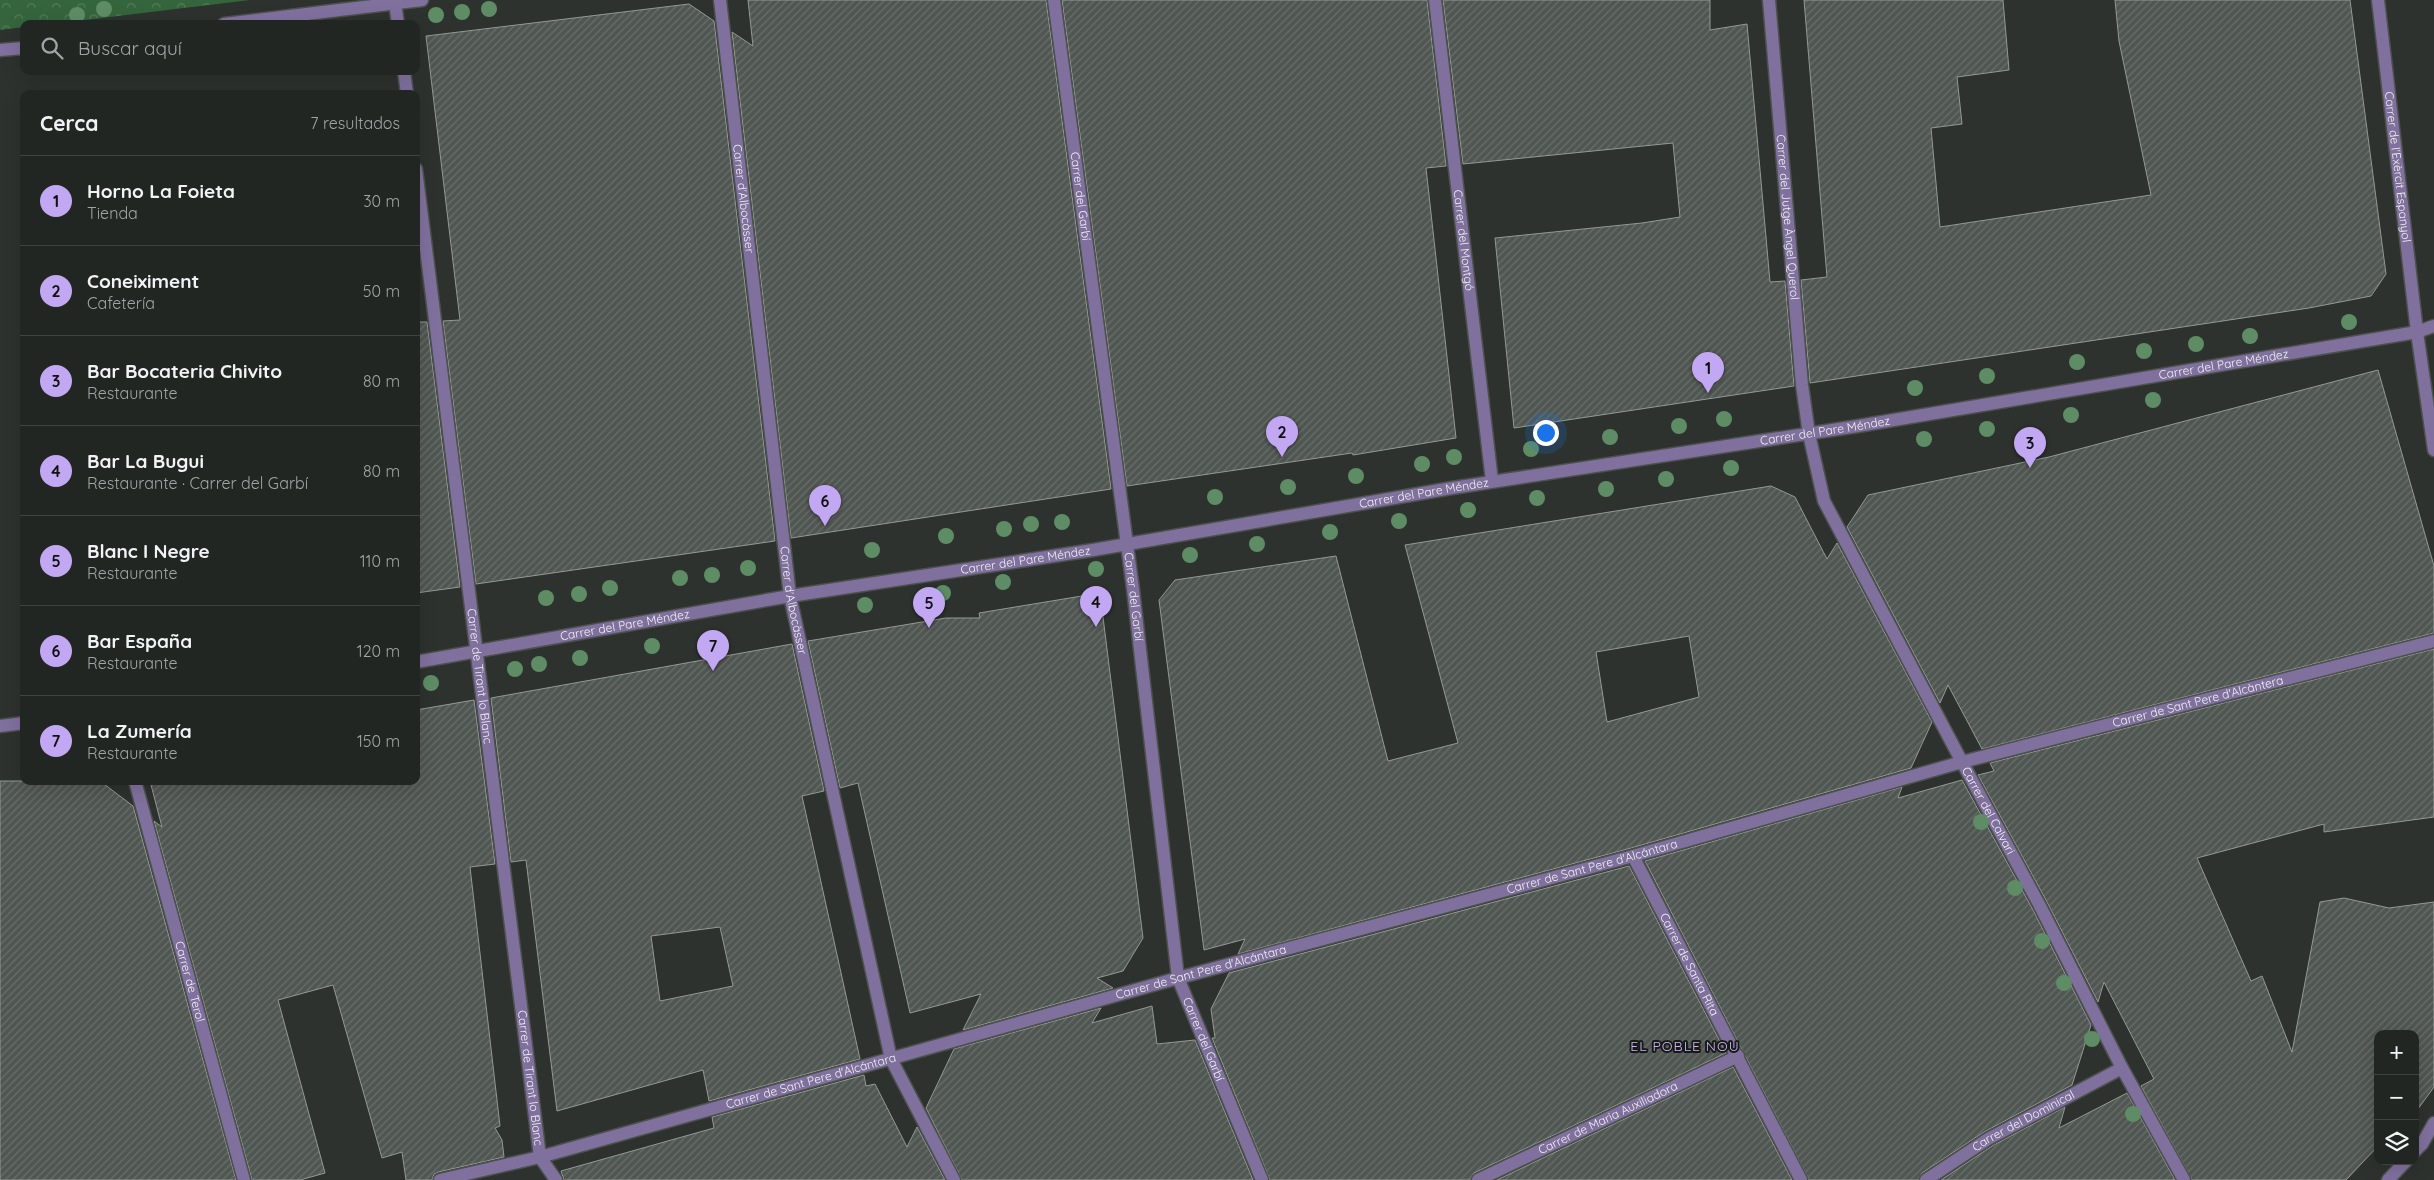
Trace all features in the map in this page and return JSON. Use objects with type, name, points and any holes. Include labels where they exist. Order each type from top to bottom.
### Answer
[{"type":"street","points":[[257,20],[422,0]]},
{"type":"street","name":"Carrer d'Albocàsser","points":[[720,0],[790,596],[891,1059],[954,1180]]},
{"type":"street","name":"Carrer del Garbí","points":[[1054,0],[1133,589],[1178,978],[1262,1180]]},
{"type":"street","name":"Carrer del Montgó","points":[[1435,0],[1492,481]]},
{"type":"street","name":"Carrer del Jutge Àngel Querol","points":[[1769,0],[1809,434]]},
{"type":"street","name":"Carrer de l'Exèrcit Espanyol","points":[[2378,0],[2417,332],[2434,450]]},
{"type":"street","points":[[395,3],[397,20]]},
{"type":"street","points":[[0,50],[20,48]]},
{"type":"street","points":[[405,75],[406,90]]},
{"type":"street","name":"Carrer de Tirant lo Blanc","points":[[420,200],[540,1157],[556,1180]]},
{"type":"street","name":"Carrer del Pare Méndez","points":[[420,661],[790,596],[1126,543],[1492,481],[1809,434],[2417,332],[2434,326]]},
{"type":"street","name":"Carrer del Calvari","points":[[1809,434],[1824,501],[2040,906],[2122,1068],[2184,1180]]},
{"type":"street","name":"Carrer de Sant Pere d'Alcàntera","points":[[1962,762],[2434,641]]},
{"type":"street","points":[[0,726],[20,724]]},
{"type":"street","name":"Carrer de Sant Pere d'Alcántara","points":[[440,1180],[540,1157],[1178,978],[1634,856],[1962,762]]},
{"type":"street","name":"Carrer de Terol","points":[[136,785],[244,1180]]},
{"type":"street","name":"Carrer de Santa Rita","points":[[1634,856],[1801,1180]]},
{"type":"street","name":"Carrer de Maria Auxiliadora","points":[[1478,1180],[1738,1056]]},
{"type":"street","name":"Carrer del Dominical","points":[[1926,1180],[1988,1139],[2122,1068]]},
{"type":"street","points":[[2419,1146],[2433,1129]]},
{"type":"street","points":[[2391,1179],[2403,1165]]},
{"type":"green space","points":[[0,0],[250,0],[85,20],[20,20],[20,28],[0,30]]},
{"type":"building","points":[[748,0],[1046,0],[1111,489],[791,538],[732,32],[753,46]]},
{"type":"building","points":[[1062,0],[1427,0],[1446,166],[1426,168],[1456,438],[1353,455],[1352,453],[1127,486]]},
{"type":"building","points":[[1443,0],[1710,0],[1710,30],[1747,24],[1770,282],[1785,281],[1794,386],[1514,428],[1495,238],[1642,223],[1680,217],[1673,143],[1463,164]]},
{"type":"building","points":[[1804,0],[2003,0],[2009,70],[1957,77],[1962,124],[1931,128],[1940,227],[2151,195],[2119,41],[2115,0],[2350,0],[2386,274],[2371,296],[2309,308],[1810,383],[1801,280],[1827,277]]},
{"type":"building","points":[[689,4],[714,21],[775,541],[476,584],[443,321],[460,320],[426,36]]},
{"type":"building","points":[[420,322],[427,322],[460,587],[420,592]]},
{"type":"building","points":[[2378,370],[2434,566],[2434,633],[1982,749],[1948,685],[1940,703],[1847,527],[1868,495],[2049,457]]},
{"type":"building","points":[[1771,486],[1795,497],[1827,559],[1837,543],[1932,722],[1911,768],[1631,848],[1238,954],[1245,939],[1204,950],[1159,600],[1175,580],[1336,556],[1388,761],[1458,743],[1405,545]],"holes":[[[1689,636],[1699,697],[1607,722],[1596,652]]]},
{"type":"building","points":[[1100,593],[1143,938],[1123,971],[1097,978],[1113,988],[963,1030],[981,994],[910,1013],[858,783],[840,788],[808,641],[946,618],[980,618],[979,613]]},
{"type":"building","points":[[792,644],[824,791],[802,796],[860,1059],[709,1101],[703,1070],[557,1111],[526,860],[511,862],[491,698]],"holes":[[[720,927],[733,986],[660,1001],[651,936]]]},
{"type":"building","points":[[2434,649],[2434,817],[2324,832],[2324,824],[2197,858],[2251,981],[2262,976],[2292,1052],[2320,902],[2344,898],[2389,908],[2434,902],[2434,1087],[2419,1108],[2419,1030],[2374,1030],[2374,1150],[2346,1180],[2192,1180],[2141,1086],[2154,1079],[2104,982],[2098,1002],[2047,902],[1978,775],[1994,771],[1990,763]]},
{"type":"building","points":[[474,700],[495,864],[470,867],[500,1126],[495,1128],[502,1140],[504,1157],[438,1172],[434,1174],[432,1180],[406,1180],[402,1152],[382,1158],[333,985],[278,1000],[325,1173],[300,1180],[252,1180],[154,821],[162,827],[151,785],[420,785],[420,709]]},
{"type":"building","points":[[1962,780],[2033,910],[2091,1025],[2072,1085],[1984,1132],[1922,1173],[1918,1180],[1809,1180],[1645,861],[1902,787],[1898,798]]},
{"type":"building","points":[[0,781],[20,781],[20,785],[105,785],[133,806],[236,1180],[0,1180]]},
{"type":"building","points":[[1629,866],[1726,1053],[1474,1173],[1470,1180],[1270,1180],[1212,1038],[1215,1038],[1211,1009],[1229,973]]},
{"type":"building","points":[[1152,1006],[1157,1044],[1195,1040],[1253,1180],[962,1180],[926,1108],[954,1049],[1101,1008],[1092,1023]]},
{"type":"building","points":[[1733,1067],[1792,1180],[1497,1180]]},
{"type":"building","points":[[864,1075],[866,1086],[875,1084],[907,1147],[917,1127],[945,1180],[564,1180],[561,1171],[714,1128],[712,1117]]},
{"type":"building","points":[[2127,1093],[2175,1180],[1941,1180],[1992,1146],[2065,1107],[2059,1128]]},
{"type":"place","name":"Horno La Foieta","points":[[1708,393]]},
{"type":"place","name":"Coneiximent","points":[[1282,457]]},
{"type":"place","name":"Bar Bocateria Chivito","points":[[2030,468]]},
{"type":"place","name":"Bar España","points":[[825,526]]},
{"type":"place","name":"Bar La Bugui","points":[[1096,627]]},
{"type":"place","name":"Blanc I Negre","points":[[929,628]]},
{"type":"place","name":"La Zumería","points":[[713,671]]},
{"type":"district","name":"EL POBLE NOU","points":[[1685,1046]]}]
